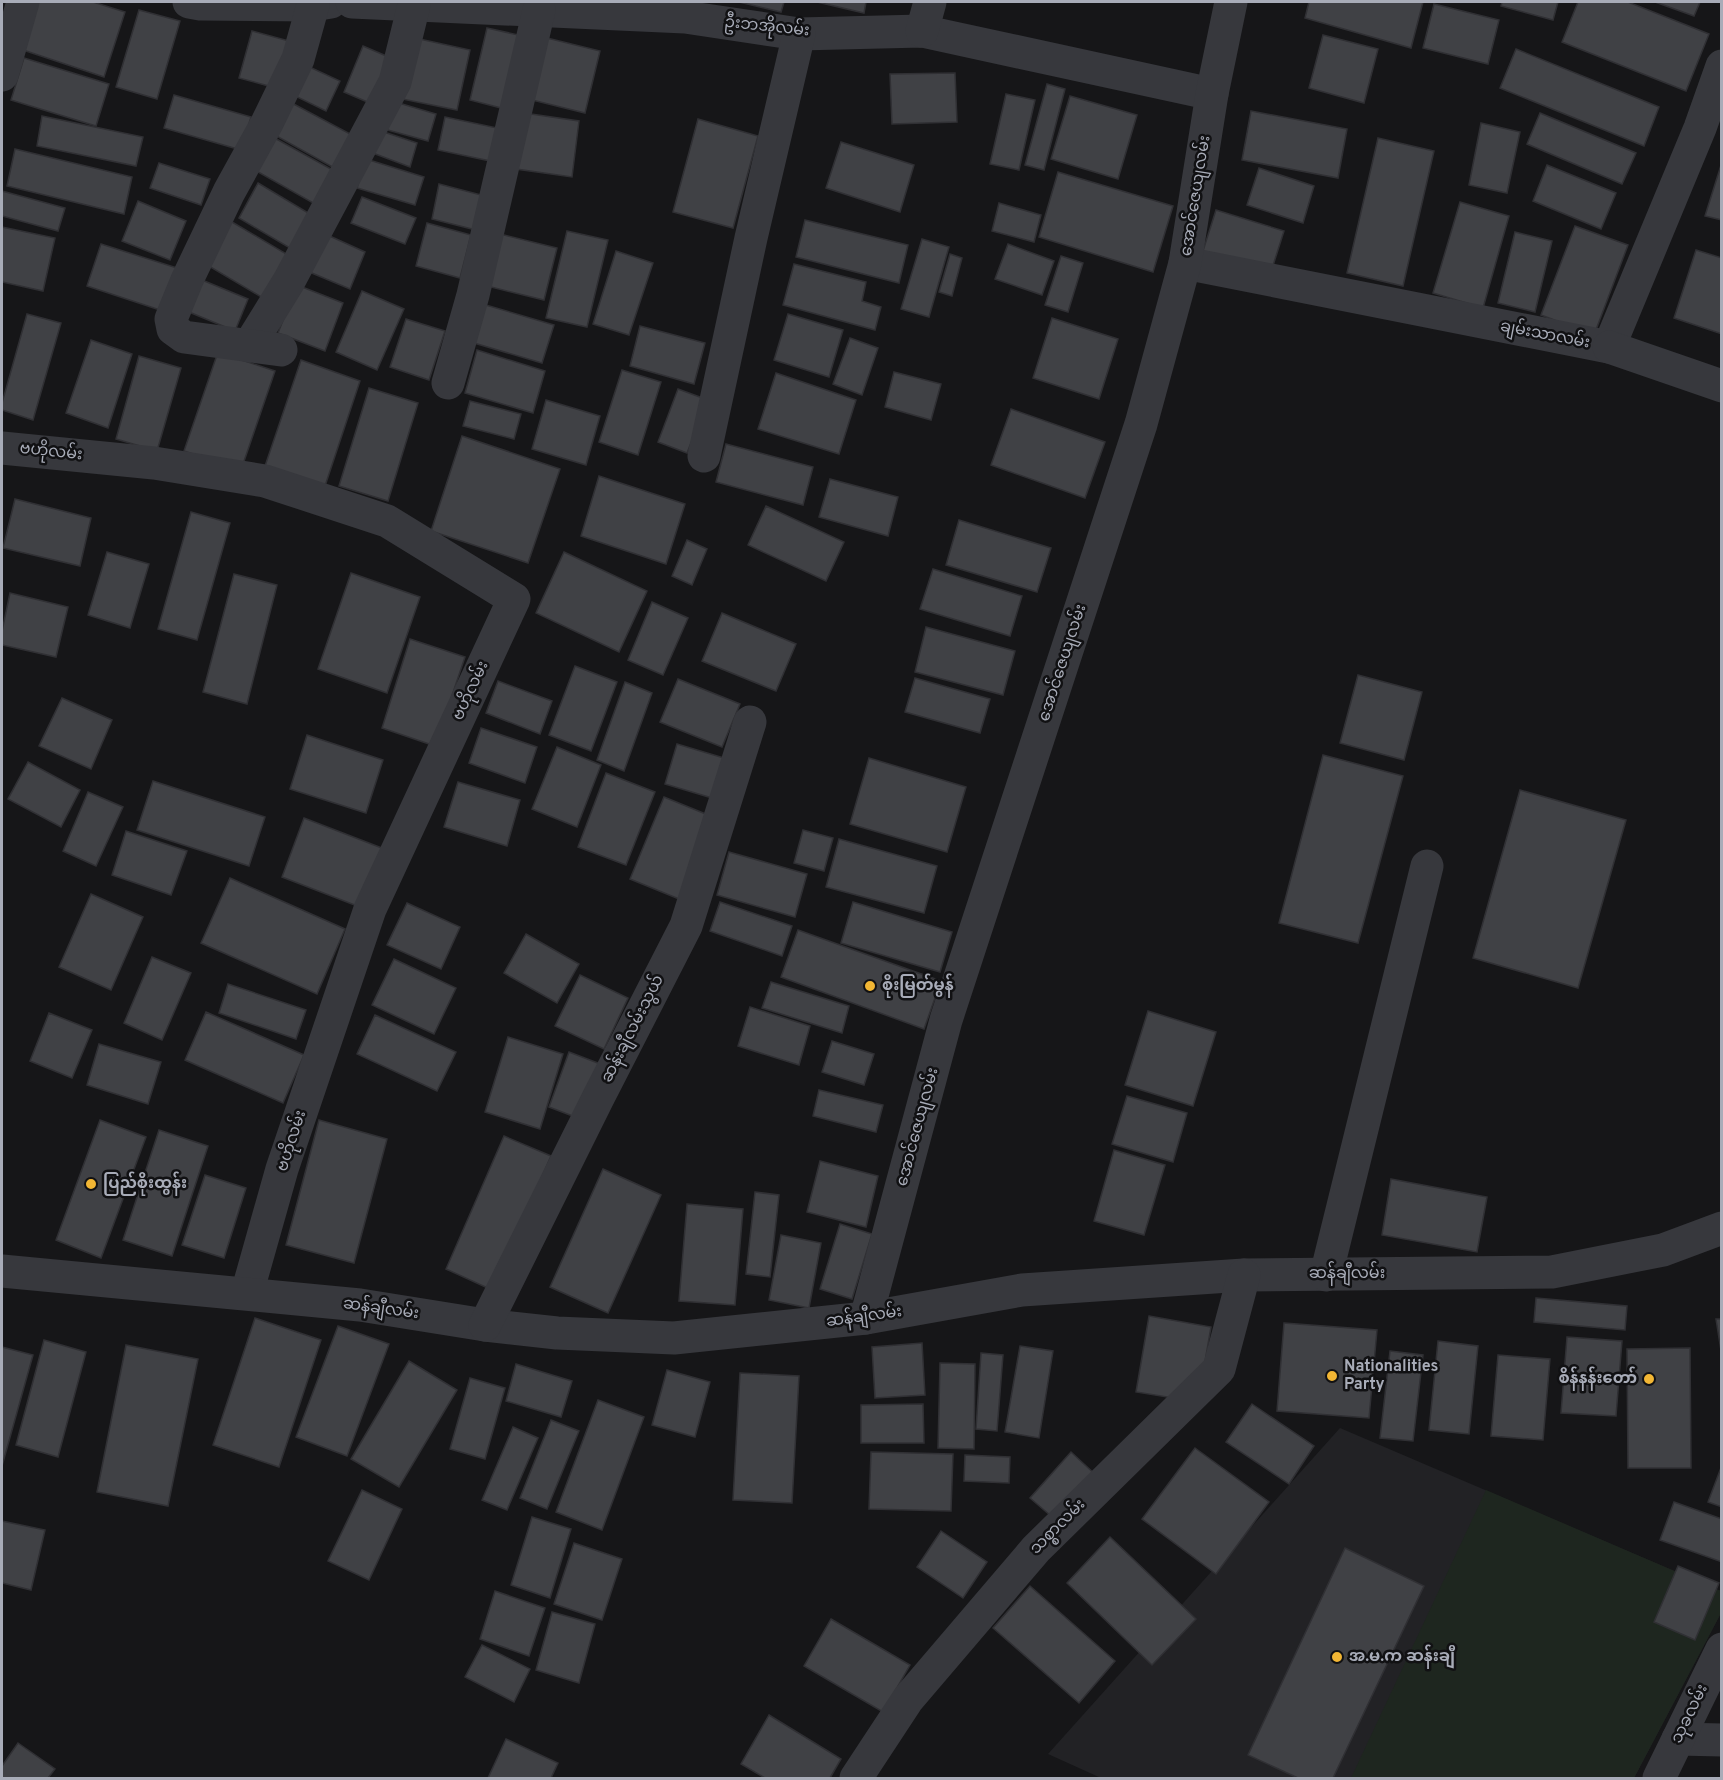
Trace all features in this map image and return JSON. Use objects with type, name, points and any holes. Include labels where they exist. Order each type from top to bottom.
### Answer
[{"type":"street","points":[[2,75],[23,2]]},
{"type":"street","points":[[189,2],[200,4],[322,3],[298,59],[267,123],[229,192],[171,319],[173,329],[183,337],[281,350]]},
{"type":"street","name":"ဦးဘအိုလမ်း","points":[[352,2],[539,10],[686,9],[799,34],[926,16],[1212,94]]},
{"type":"street","name":"အောင်ဇေယျလမ်း","points":[[867,1318],[946,1020],[1142,424],[1185,263],[1212,94],[1232,2]]},
{"type":"street","points":[[249,346],[289,281],[395,82],[414,4]]},
{"type":"street","points":[[448,382],[473,295],[539,10]]},
{"type":"street","points":[[704,456],[799,34]]},
{"type":"street","name":"ချမ်းသာလမ်း","points":[[1185,263],[1609,347],[1711,131],[1722,66]]},
{"type":"street","points":[[1609,347],[1722,386]]},
{"type":"street","name":"ဗဟိုလမ်း","points":[[2,448],[154,463],[266,481],[387,521],[514,599],[370,909],[282,1169],[248,1293]]},
{"type":"street","name":"ဆန်းချီလမ်းသွယ်","points":[[485,1325],[686,926],[750,722]]},
{"type":"street","points":[[1326,1275],[1427,866]]},
{"type":"street","name":"ဆန်ချီလမ်း","points":[[2,1271],[360,1305],[485,1325],[557,1333],[674,1338],[867,1318],[1022,1290],[1244,1275],[1552,1272],[1663,1250],[1722,1228]]},
{"type":"street","name":"သစ္စာလမ်း","points":[[856,1779],[908,1699],[1036,1549],[1219,1369],[1244,1275]]},
{"type":"street","name":"သုခလမ်း","points":[[1659,1779],[1722,1649]]},
{"type":"street","points":[[1678,1739],[1722,1740]]},
{"type":"shaded area","points":[[1340,1428],[1721,1591],[1721,1613],[1634,1778],[1101,1778],[1048,1754]]},
{"type":"shaded area","points":[[1486,1490],[1721,1591],[1721,1613],[1634,1778],[1351,1778]]},
{"type":"building","points":[[31,2],[93,2],[125,12],[104,77],[17,48]]},
{"type":"building","points":[[739,2],[784,2],[781,12]]},
{"type":"building","points":[[817,2],[866,2],[864,13]]},
{"type":"building","points":[[1309,2],[1423,2],[1411,48],[1305,18]]},
{"type":"building","points":[[1502,2],[1558,2],[1553,20],[1501,6]]},
{"type":"building","points":[[1578,2],[1628,2],[1709,34],[1686,91],[1562,42]]},
{"type":"building","points":[[1655,2],[1700,2],[1694,16]]},
{"type":"building","points":[[1434,4],[1499,20],[1488,64],[1423,48]]},
{"type":"building","points":[[139,10],[180,21],[157,99],[116,87]]},
{"type":"building","points":[[487,28],[523,36],[505,109],[470,100]]},
{"type":"building","points":[[252,31],[289,41],[276,88],[239,78]]},
{"type":"building","points":[[1323,35],[1378,49],[1364,103],[1309,88]]},
{"type":"building","points":[[543,37],[600,51],[585,113],[528,99]]},
{"type":"building","points":[[415,38],[470,50],[457,110],[402,99]]},
{"type":"building","points":[[363,46],[398,61],[379,107],[344,92]]},
{"type":"building","points":[[1516,49],[1659,107],[1644,146],[1500,88]]},
{"type":"building","points":[[24,58],[109,84],[96,126],[11,100]]},
{"type":"building","points":[[303,64],[340,81],[326,111],[289,93]]},
{"type":"building","points":[[955,73],[957,122],[892,124],[890,74]]},
{"type":"building","points":[[1047,84],[1065,89],[1044,170],[1025,165]]},
{"type":"building","points":[[1006,94],[1035,100],[1019,170],[990,164]]},
{"type":"building","points":[[174,95],[251,117],[241,150],[164,128]]},
{"type":"building","points":[[1070,96],[1137,115],[1118,179],[1051,159]]},
{"type":"building","points":[[288,101],[354,136],[336,169],[271,133]]},
{"type":"building","points":[[392,101],[436,114],[428,141],[384,129]]},
{"type":"building","points":[[1251,111],[1347,129],[1338,178],[1242,160]]},
{"type":"building","points":[[524,113],[579,121],[572,177],[516,169]]},
{"type":"building","points":[[1540,113],[1636,153],[1622,184],[1527,144]]},
{"type":"building","points":[[42,116],[143,137],[136,166],[37,146]]},
{"type":"building","points":[[445,117],[502,129],[495,162],[438,150]]},
{"type":"building","points":[[698,119],[758,136],[733,228],[673,212]]},
{"type":"building","points":[[1481,123],[1520,132],[1507,193],[1469,185]]},
{"type":"building","points":[[378,130],[417,143],[410,167],[370,152]]},
{"type":"building","points":[[271,136],[340,174],[322,208],[253,169]]},
{"type":"building","points":[[1378,138],[1434,151],[1403,286],[1347,273]]},
{"type":"building","points":[[841,142],[914,165],[900,212],[826,188]]},
{"type":"building","points":[[15,149],[132,177],[124,214],[7,186]]},
{"type":"building","points":[[366,159],[424,177],[415,205],[357,188]]},
{"type":"building","points":[[1722,162],[1722,220],[1705,216]]},
{"type":"building","points":[[159,163],[210,179],[201,205],[150,188]]},
{"type":"building","points":[[1547,165],[1616,193],[1601,229],[1533,201]]},
{"type":"building","points":[[1259,168],[1314,186],[1303,223],[1247,205]]},
{"type":"building","points":[[1058,172],[1173,206],[1153,272],[1039,237]]},
{"type":"building","points":[[258,183],[315,217],[295,251],[239,218]]},
{"type":"building","points":[[439,184],[485,196],[476,230],[432,219]]},
{"type":"building","points":[[2,191],[65,208],[58,231],[2,216]]},
{"type":"building","points":[[362,197],[416,218],[405,244],[351,223]]},
{"type":"building","points":[[138,201],[186,221],[170,260],[122,241]]},
{"type":"building","points":[[1460,202],[1509,216],[1483,308],[1433,293]]},
{"type":"building","points":[[999,203],[1041,215],[1034,242],[992,231]]},
{"type":"building","points":[[1216,210],[1284,231],[1270,275],[1202,254]]},
{"type":"building","points":[[227,219],[293,258],[268,301],[202,262]]},
{"type":"building","points":[[805,220],[908,245],[899,283],[796,257]]},
{"type":"building","points":[[427,223],[471,235],[460,278],[416,266]]},
{"type":"building","points":[[1575,226],[1628,245],[1594,335],[1541,315]]},
{"type":"building","points":[[2,227],[55,238],[43,291],[2,282]]},
{"type":"building","points":[[567,231],[608,240],[587,327],[546,318]]},
{"type":"building","points":[[1515,232],[1552,241],[1535,312],[1498,303]]},
{"type":"building","points":[[323,233],[365,252],[350,289],[307,271]]},
{"type":"building","points":[[500,234],[557,248],[544,300],[487,286]]},
{"type":"building","points":[[922,239],[949,247],[929,317],[901,309]]},
{"type":"building","points":[[101,244],[177,268],[163,311],[87,286]]},
{"type":"building","points":[[1008,244],[1054,261],[1042,295],[995,279]]},
{"type":"building","points":[[1696,250],[1722,258],[1722,334],[1674,318]]},
{"type":"building","points":[[616,251],[653,263],[629,335],[593,324]]},
{"type":"building","points":[[950,254],[962,258],[952,296],[939,292]]},
{"type":"building","points":[[1061,256],[1083,263],[1068,312],[1045,305]]},
{"type":"building","points":[[794,264],[866,282],[862,301],[881,307],[875,330],[783,305]]},
{"type":"building","points":[[202,280],[248,299],[235,331],[189,312]]},
{"type":"building","points":[[297,285],[343,303],[325,351],[278,333]]},
{"type":"building","points":[[362,291],[404,309],[377,370],[336,352]]},
{"type":"building","points":[[479,303],[554,325],[542,363],[467,341]]},
{"type":"building","points":[[27,314],[61,323],[33,420],[2,410]]},
{"type":"building","points":[[788,314],[843,330],[829,377],[774,360]]},
{"type":"building","points":[[1052,318],[1118,339],[1099,399],[1033,378]]},
{"type":"building","points":[[406,319],[445,331],[429,380],[390,367]]},
{"type":"building","points":[[640,326],[705,343],[694,384],[630,366]]},
{"type":"building","points":[[850,338],[878,348],[862,395],[833,384]]},
{"type":"building","points":[[91,340],[132,354],[108,428],[66,413]]},
{"type":"building","points":[[477,350],[545,371],[533,413],[465,393]]},
{"type":"building","points":[[218,352],[275,371],[241,470],[184,451]]},
{"type":"building","points":[[139,356],[181,368],[157,451],[116,439]]},
{"type":"building","points":[[301,360],[360,381],[324,489],[264,469]]},
{"type":"building","points":[[622,370],[661,382],[638,455],[599,442]]},
{"type":"building","points":[[894,372],[941,384],[931,420],[885,407]]},
{"type":"building","points":[[776,373],[856,400],[839,454],[758,429]]},
{"type":"building","points":[[369,388],[418,403],[388,501],[339,486]]},
{"type":"building","points":[[678,389],[708,400],[687,453],[658,442]]},
{"type":"building","points":[[546,400],[600,416],[586,465],[532,449]]},
{"type":"building","points":[[470,401],[521,414],[514,439],[463,426]]},
{"type":"building","points":[[1011,409],[1105,442],[1085,498],[991,465]]},
{"type":"building","points":[[462,436],[560,469],[528,563],[431,531]]},
{"type":"building","points":[[726,444],[813,467],[803,505],[716,482]]},
{"type":"building","points":[[599,476],[685,504],[666,564],[581,536]]},
{"type":"building","points":[[830,479],[898,497],[888,536],[819,517]]},
{"type":"building","points":[[15,499],[91,518],[80,566],[3,548]]},
{"type":"building","points":[[766,506],[844,542],[826,581],[748,545]]},
{"type":"building","points":[[191,512],[230,523],[197,640],[158,629]]},
{"type":"building","points":[[959,520],[1051,548],[1037,592],[946,565]]},
{"type":"building","points":[[687,540],[707,549],[692,585],[672,576]]},
{"type":"building","points":[[107,552],[149,564],[130,628],[88,615]]},
{"type":"building","points":[[564,552],[647,591],[619,652],[536,613]]},
{"type":"building","points":[[933,569],[1022,596],[1010,636],[920,609]]},
{"type":"building","points":[[351,573],[420,597],[387,693],[318,669]]},
{"type":"building","points":[[234,574],[277,585],[247,704],[203,692]]},
{"type":"building","points":[[10,593],[68,607],[56,657],[2,645],[2,631]]},
{"type":"building","points":[[652,602],[688,618],[663,675],[628,660]]},
{"type":"building","points":[[722,613],[796,644],[776,691],[702,661]]},
{"type":"building","points":[[926,627],[1015,651],[1003,695],[915,672]]},
{"type":"building","points":[[410,639],[465,657],[435,746],[382,728]]},
{"type":"building","points":[[575,666],[617,682],[591,751],[549,735]]},
{"type":"building","points":[[1358,675],[1422,692],[1404,760],[1340,743]]},
{"type":"building","points":[[915,678],[990,699],[980,733],[905,712]]},
{"type":"building","points":[[678,679],[740,704],[722,747],[660,722]]},
{"type":"building","points":[[498,681],[552,701],[540,734],[486,713]]},
{"type":"building","points":[[625,682],[652,693],[624,771],[597,760]]},
{"type":"building","points":[[62,698],[112,720],[91,769],[39,746]]},
{"type":"building","points":[[481,728],[537,747],[525,783],[469,763]]},
{"type":"building","points":[[307,735],[383,760],[366,813],[290,789]]},
{"type":"building","points":[[677,744],[724,758],[712,798],[665,784]]},
{"type":"building","points":[[557,747],[601,765],[577,827],[532,809]]},
{"type":"building","points":[[1323,755],[1403,776],[1358,943],[1279,923]]},
{"type":"building","points":[[869,758],[966,787],[947,852],[850,824]]},
{"type":"building","points":[[28,762],[80,790],[61,827],[8,799]]},
{"type":"building","points":[[606,773],[655,792],[626,865],[578,847]]},
{"type":"building","points":[[153,781],[265,817],[249,866],[137,830]]},
{"type":"building","points":[[458,782],[520,800],[507,846],[444,827]]},
{"type":"building","points":[[1520,790],[1626,820],[1578,988],[1473,958]]},
{"type":"building","points":[[88,792],[123,807],[96,866],[63,851]]},
{"type":"building","points":[[664,797],[713,817],[679,899],[630,879]]},
{"type":"building","points":[[304,818],[387,850],[365,909],[282,877]]},
{"type":"building","points":[[803,830],[833,838],[824,871],[794,863]]},
{"type":"building","points":[[126,831],[187,851],[171,895],[112,875]]},
{"type":"building","points":[[839,839],[937,866],[924,913],[826,887]]},
{"type":"building","points":[[729,852],[807,874],[795,917],[717,895]]},
{"type":"building","points":[[230,878],[345,929],[317,994],[201,943]]},
{"type":"building","points":[[91,894],[143,917],[111,990],[59,967]]},
{"type":"building","points":[[720,902],[792,926],[782,956],[710,931]]},
{"type":"building","points":[[853,902],[952,932],[940,972],[841,943]]},
{"type":"building","points":[[407,903],[460,927],[441,969],[387,945]]},
{"type":"building","points":[[798,930],[941,981],[924,1029],[781,977]]},
{"type":"building","points":[[526,934],[579,964],[557,1003],[504,973]]},
{"type":"building","points":[[152,957],[191,973],[162,1040],[124,1023]]},
{"type":"building","points":[[394,959],[456,988],[434,1034],[372,1005]]},
{"type":"building","points":[[580,975],[628,998],[604,1049],[555,1026]]},
{"type":"building","points":[[771,982],[849,1006],[842,1033],[762,1008]]},
{"type":"building","points":[[228,984],[306,1010],[296,1039],[219,1013]]},
{"type":"building","points":[[750,1007],[810,1026],[799,1065],[738,1046]]},
{"type":"building","points":[[1148,1011],[1216,1032],[1193,1106],[1125,1085]]},
{"type":"building","points":[[206,1012],[304,1055],[283,1103],[185,1060]]},
{"type":"building","points":[[49,1013],[92,1030],[72,1078],[30,1061]]},
{"type":"building","points":[[375,1015],[456,1052],[437,1091],[357,1054]]},
{"type":"building","points":[[508,1037],[563,1054],[540,1129],[485,1112]]},
{"type":"building","points":[[832,1041],[874,1054],[864,1085],[822,1072]]},
{"type":"building","points":[[99,1044],[161,1062],[148,1104],[87,1085]]},
{"type":"building","points":[[569,1052],[603,1065],[583,1120],[549,1107]]},
{"type":"building","points":[[819,1090],[883,1105],[876,1132],[813,1116]]},
{"type":"building","points":[[1127,1096],[1187,1113],[1173,1162],[1112,1144]]},
{"type":"building","points":[[100,1120],[146,1137],[101,1258],[56,1240]]},
{"type":"building","points":[[319,1120],[387,1139],[354,1263],[286,1245]]},
{"type":"building","points":[[159,1130],[208,1146],[172,1256],[123,1240]]},
{"type":"building","points":[[504,1136],[551,1156],[492,1290],[446,1269]]},
{"type":"building","points":[[1114,1150],[1165,1165],[1144,1235],[1094,1221]]},
{"type":"building","points":[[820,1161],[878,1176],[866,1227],[807,1212]]},
{"type":"building","points":[[603,1169],[661,1195],[608,1313],[550,1287]]},
{"type":"building","points":[[205,1175],[246,1188],[224,1258],[182,1245]]},
{"type":"building","points":[[1391,1179],[1487,1197],[1477,1252],[1382,1235]]},
{"type":"building","points":[[755,1192],[779,1195],[770,1277],[746,1274]]},
{"type":"building","points":[[687,1204],[743,1209],[735,1305],[679,1301]]},
{"type":"building","points":[[840,1224],[872,1234],[852,1299],[820,1289]]},
{"type":"building","points":[[781,1235],[821,1243],[809,1308],[769,1300]]},
{"type":"building","points":[[1536,1298],[1627,1306],[1625,1330],[1534,1322]]},
{"type":"building","points":[[1149,1316],[1211,1327],[1198,1402],[1136,1392]]},
{"type":"building","points":[[255,1318],[321,1340],[279,1467],[213,1445]]},
{"type":"building","points":[[1716,1319],[1722,1319],[1722,1357]]},
{"type":"building","points":[[1284,1323],[1377,1330],[1369,1418],[1277,1411]]},
{"type":"building","points":[[338,1326],[389,1344],[347,1456],[296,1437]]},
{"type":"building","points":[[1567,1337],[1622,1341],[1616,1416],[1561,1413]]},
{"type":"building","points":[[44,1340],[86,1352],[58,1457],[16,1445]]},
{"type":"building","points":[[1438,1341],[1478,1346],[1469,1434],[1429,1430]]},
{"type":"building","points":[[922,1343],[925,1395],[875,1398],[872,1347]]},
{"type":"building","points":[[126,1345],[198,1359],[168,1506],[97,1492]]},
{"type":"building","points":[[1020,1346],[1053,1351],[1039,1438],[1005,1432]]},
{"type":"building","points":[[2,1347],[33,1355],[2,1466]]},
{"type":"building","points":[[1690,1348],[1691,1468],[1628,1468],[1627,1349]]},
{"type":"building","points":[[1390,1351],[1423,1355],[1413,1441],[1380,1438]]},
{"type":"building","points":[[981,1353],[1003,1355],[997,1431],[976,1429]]},
{"type":"building","points":[[1498,1355],[1550,1359],[1543,1440],[1491,1436]]},
{"type":"building","points":[[409,1361],[457,1390],[399,1487],[351,1459]]},
{"type":"building","points":[[940,1363],[975,1364],[974,1449],[938,1448]]},
{"type":"building","points":[[516,1364],[572,1381],[561,1417],[506,1401]]},
{"type":"building","points":[[667,1370],[710,1382],[695,1437],[652,1425]]},
{"type":"building","points":[[740,1373],[799,1376],[792,1503],[733,1500]]},
{"type":"building","points":[[470,1378],[505,1388],[485,1459],[450,1449]]},
{"type":"building","points":[[598,1400],[644,1417],[602,1530],[556,1512]]},
{"type":"building","points":[[923,1404],[924,1443],[861,1443],[861,1405]]},
{"type":"building","points":[[1252,1404],[1314,1446],[1289,1484],[1226,1442]]},
{"type":"building","points":[[551,1420],[579,1431],[547,1509],[520,1498]]},
{"type":"building","points":[[513,1427],[538,1438],[507,1510],[482,1500]]},
{"type":"building","points":[[1195,1448],[1269,1502],[1216,1574],[1142,1519]]},
{"type":"building","points":[[871,1452],[953,1454],[951,1511],[869,1509]]},
{"type":"building","points":[[1071,1452],[1098,1477],[1058,1522],[1030,1498]]},
{"type":"building","points":[[965,1455],[1010,1457],[1009,1483],[964,1481]]},
{"type":"building","points":[[1722,1465],[1722,1507],[1708,1502]]},
{"type":"building","points":[[362,1490],[402,1509],[369,1580],[328,1561]]},
{"type":"building","points":[[1674,1502],[1722,1519],[1722,1562],[1660,1540]]},
{"type":"building","points":[[532,1517],[571,1529],[550,1598],[511,1585]]},
{"type":"building","points":[[2,1521],[45,1530],[31,1590],[2,1583]]},
{"type":"building","points":[[941,1531],[987,1562],[963,1598],[917,1567]]},
{"type":"building","points":[[1110,1537],[1196,1619],[1152,1665],[1067,1583]]},
{"type":"building","points":[[574,1543],[622,1559],[602,1620],[554,1604]]},
{"type":"building","points":[[1345,1548],[1424,1586],[1333,1778],[1298,1778],[1248,1755]]},
{"type":"building","points":[[1678,1566],[1719,1583],[1695,1640],[1654,1622]]},
{"type":"building","points":[[1030,1586],[1115,1661],[1079,1703],[993,1628]]},
{"type":"building","points":[[495,1591],[545,1608],[529,1656],[480,1639]]},
{"type":"building","points":[[552,1612],[595,1624],[579,1683],[536,1670]]},
{"type":"building","points":[[831,1619],[910,1665],[883,1712],[804,1666]]},
{"type":"building","points":[[482,1645],[530,1669],[514,1702],[465,1677]]},
{"type":"building","points":[[769,1715],[841,1759],[830,1778],[765,1778],[741,1764]]},
{"type":"building","points":[[506,1739],[558,1763],[551,1778],[488,1778]]},
{"type":"building","points":[[18,1743],[55,1769],[48,1778],[2,1778],[2,1766]]},
{"type":"place","name":"စိုးမြတ်မွန်","points":[[870,986]]},
{"type":"place","name":"ပြည်စိုးထွန်း","points":[[91,1184]]},
{"type":"place","name":"Nationalities Party","points":[[1332,1376]]},
{"type":"place","name":"စိန်နန်းတော်","points":[[1649,1379]]},
{"type":"place","name":"အ.မ.က ဆန်းချီ","points":[[1337,1657]]}]
